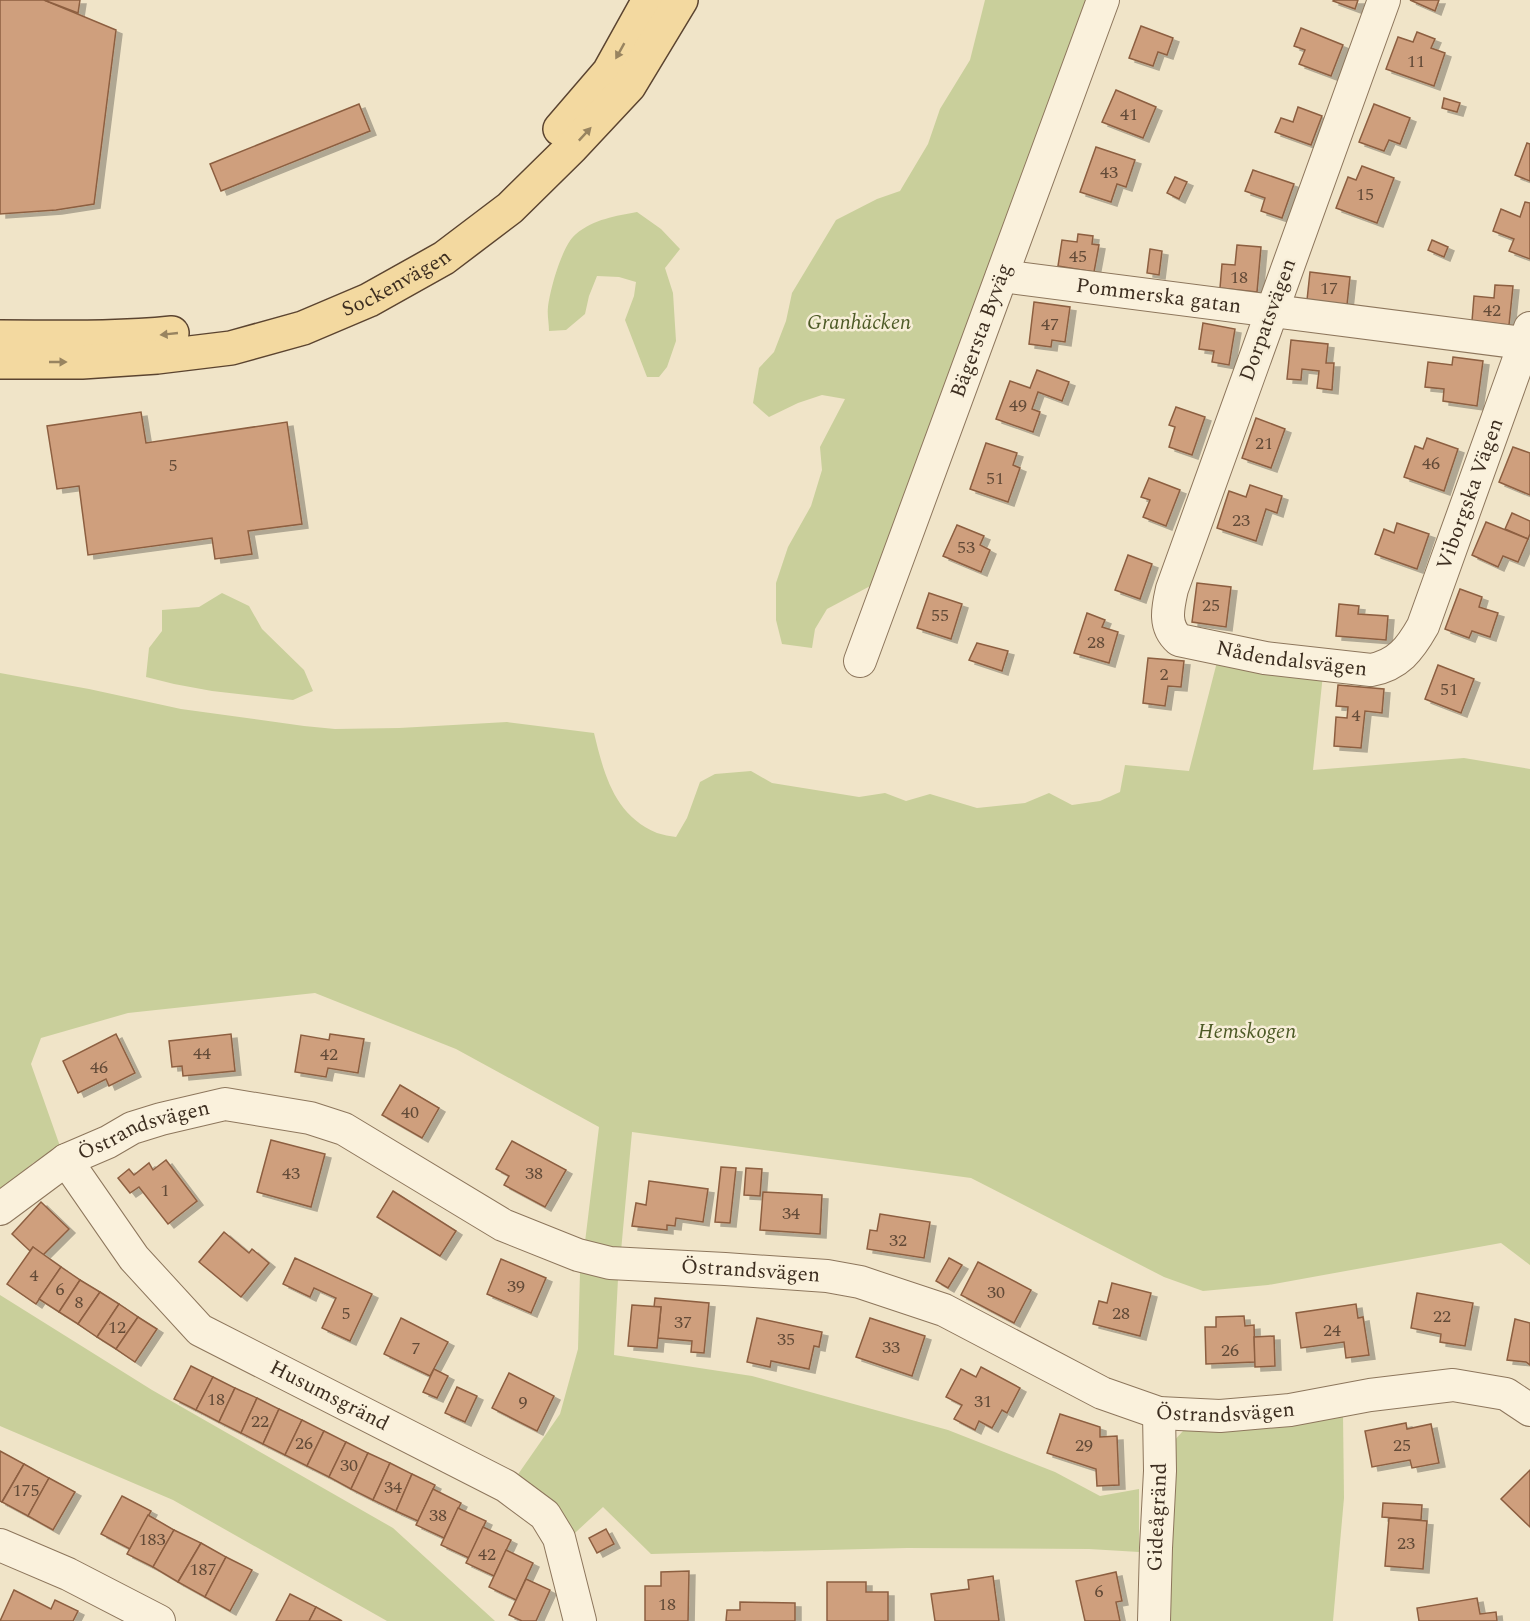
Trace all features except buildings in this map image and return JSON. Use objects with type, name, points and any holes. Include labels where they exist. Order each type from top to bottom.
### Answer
[{"type":"main road","name":"Sockenvägen","points":[[0,337],[140,336],[225,328],[292,310],[363,280],[430,244],[486,204],[555,135],[609,72],[649,0]]},
{"type":"main road","name":"Sockenvägen","points":[[0,362],[82,362],[146,358],[231,348],[303,328],[369,300],[444,258],[510,208],[629,86],[681,0]]},
{"type":"street","name":"Bägersta Byväg","points":[[860,661],[1103,0]]},
{"type":"street","name":"Dorpatsvägen","points":[[1179,640],[1173,634],[1166,611],[1172,589],[1384,0]]},
{"type":"street","name":"Pommerska gatan","points":[[1002,276],[1271,311],[1528,338]]},
{"type":"street","name":"Viborgska Vägen","points":[[1401,656],[1413,644],[1423,626],[1528,338]]},
{"type":"street","name":"Nådendalsvägen","points":[[1179,640],[1265,658],[1371,670],[1384,668],[1401,656]]},
{"type":"street","name":"Östrandsvägen","points":[[0,1209],[66,1160],[108,1142],[132,1128],[225,1104],[310,1118],[344,1129],[503,1225],[578,1256],[610,1263],[827,1276],[860,1282],[944,1310],[1102,1393],[1159,1413],[1220,1416],[1290,1410],[1370,1395],[1453,1385],[1506,1394],[1530,1410]]},
{"type":"street","name":"Husumsgränd","points":[[66,1160],[134,1258],[200,1330],[506,1485],[545,1515],[559,1538],[580,1621]]},
{"type":"street","name":"Gideågränd","points":[[1154,1621],[1160,1471],[1159,1413]]},
{"type":"street","points":[[0,1545],[68,1574],[159,1621]]},
{"type":"green space","name":"Granhäcken","points":[[985,0],[1088,0],[874,584],[827,609],[815,629],[812,648],[782,644],[776,620],[776,583],[788,547],[811,506],[822,470],[820,447],[845,399],[822,395],[798,403],[769,417],[753,403],[759,368],[774,352],[786,321],[792,293],[836,220],[877,199],[900,191],[928,144],[940,109],[970,60]]},
{"type":"green space","points":[[637,212],[661,229],[680,249],[665,268],[673,293],[676,341],[667,367],[659,377],[647,377],[625,320],[634,296],[636,282],[619,277],[597,276],[585,314],[566,330],[549,331],[548,310],[551,290],[562,257],[571,240],[583,229],[598,222]]},
{"type":"green space","points":[[222,593],[249,606],[262,629],[304,670],[313,691],[293,700],[212,691],[146,677],[149,648],[162,631],[162,610],[199,607]]},
{"type":"green space","name":"Hemskogen","points":[[1218,658],[1323,674],[1313,770],[1464,758],[1530,769],[1530,1265],[1501,1243],[1268,1285],[1203,1291],[1164,1277],[971,1178],[632,1132],[621,1251],[585,1242],[599,1127],[456,1049],[315,993],[128,1013],[41,1038],[31,1064],[61,1149],[33,1163],[0,1191],[0,673],[181,709],[304,726],[335,729],[399,728],[507,722],[594,733],[613,792],[630,816],[657,833],[676,837],[687,818],[700,782],[715,774],[751,771],[772,783],[859,797],[885,793],[906,801],[930,794],[977,808],[1025,803],[1049,793],[1072,805],[1100,801],[1120,792],[1125,765],[1189,771]]},
{"type":"green space","points":[[580,1272],[618,1279],[614,1355],[752,1376],[948,1430],[1055,1472],[1100,1496],[1139,1489],[1139,1552],[1089,1549],[907,1548],[651,1554],[603,1507],[563,1544],[512,1483],[560,1414],[578,1349]]},
{"type":"green space","points":[[0,1295],[152,1390],[393,1528],[495,1621],[387,1621],[173,1500],[0,1426]]},
{"type":"green space","points":[[1343,1414],[1344,1498],[1333,1621],[1169,1621],[1171,1444],[1183,1431]]}]
